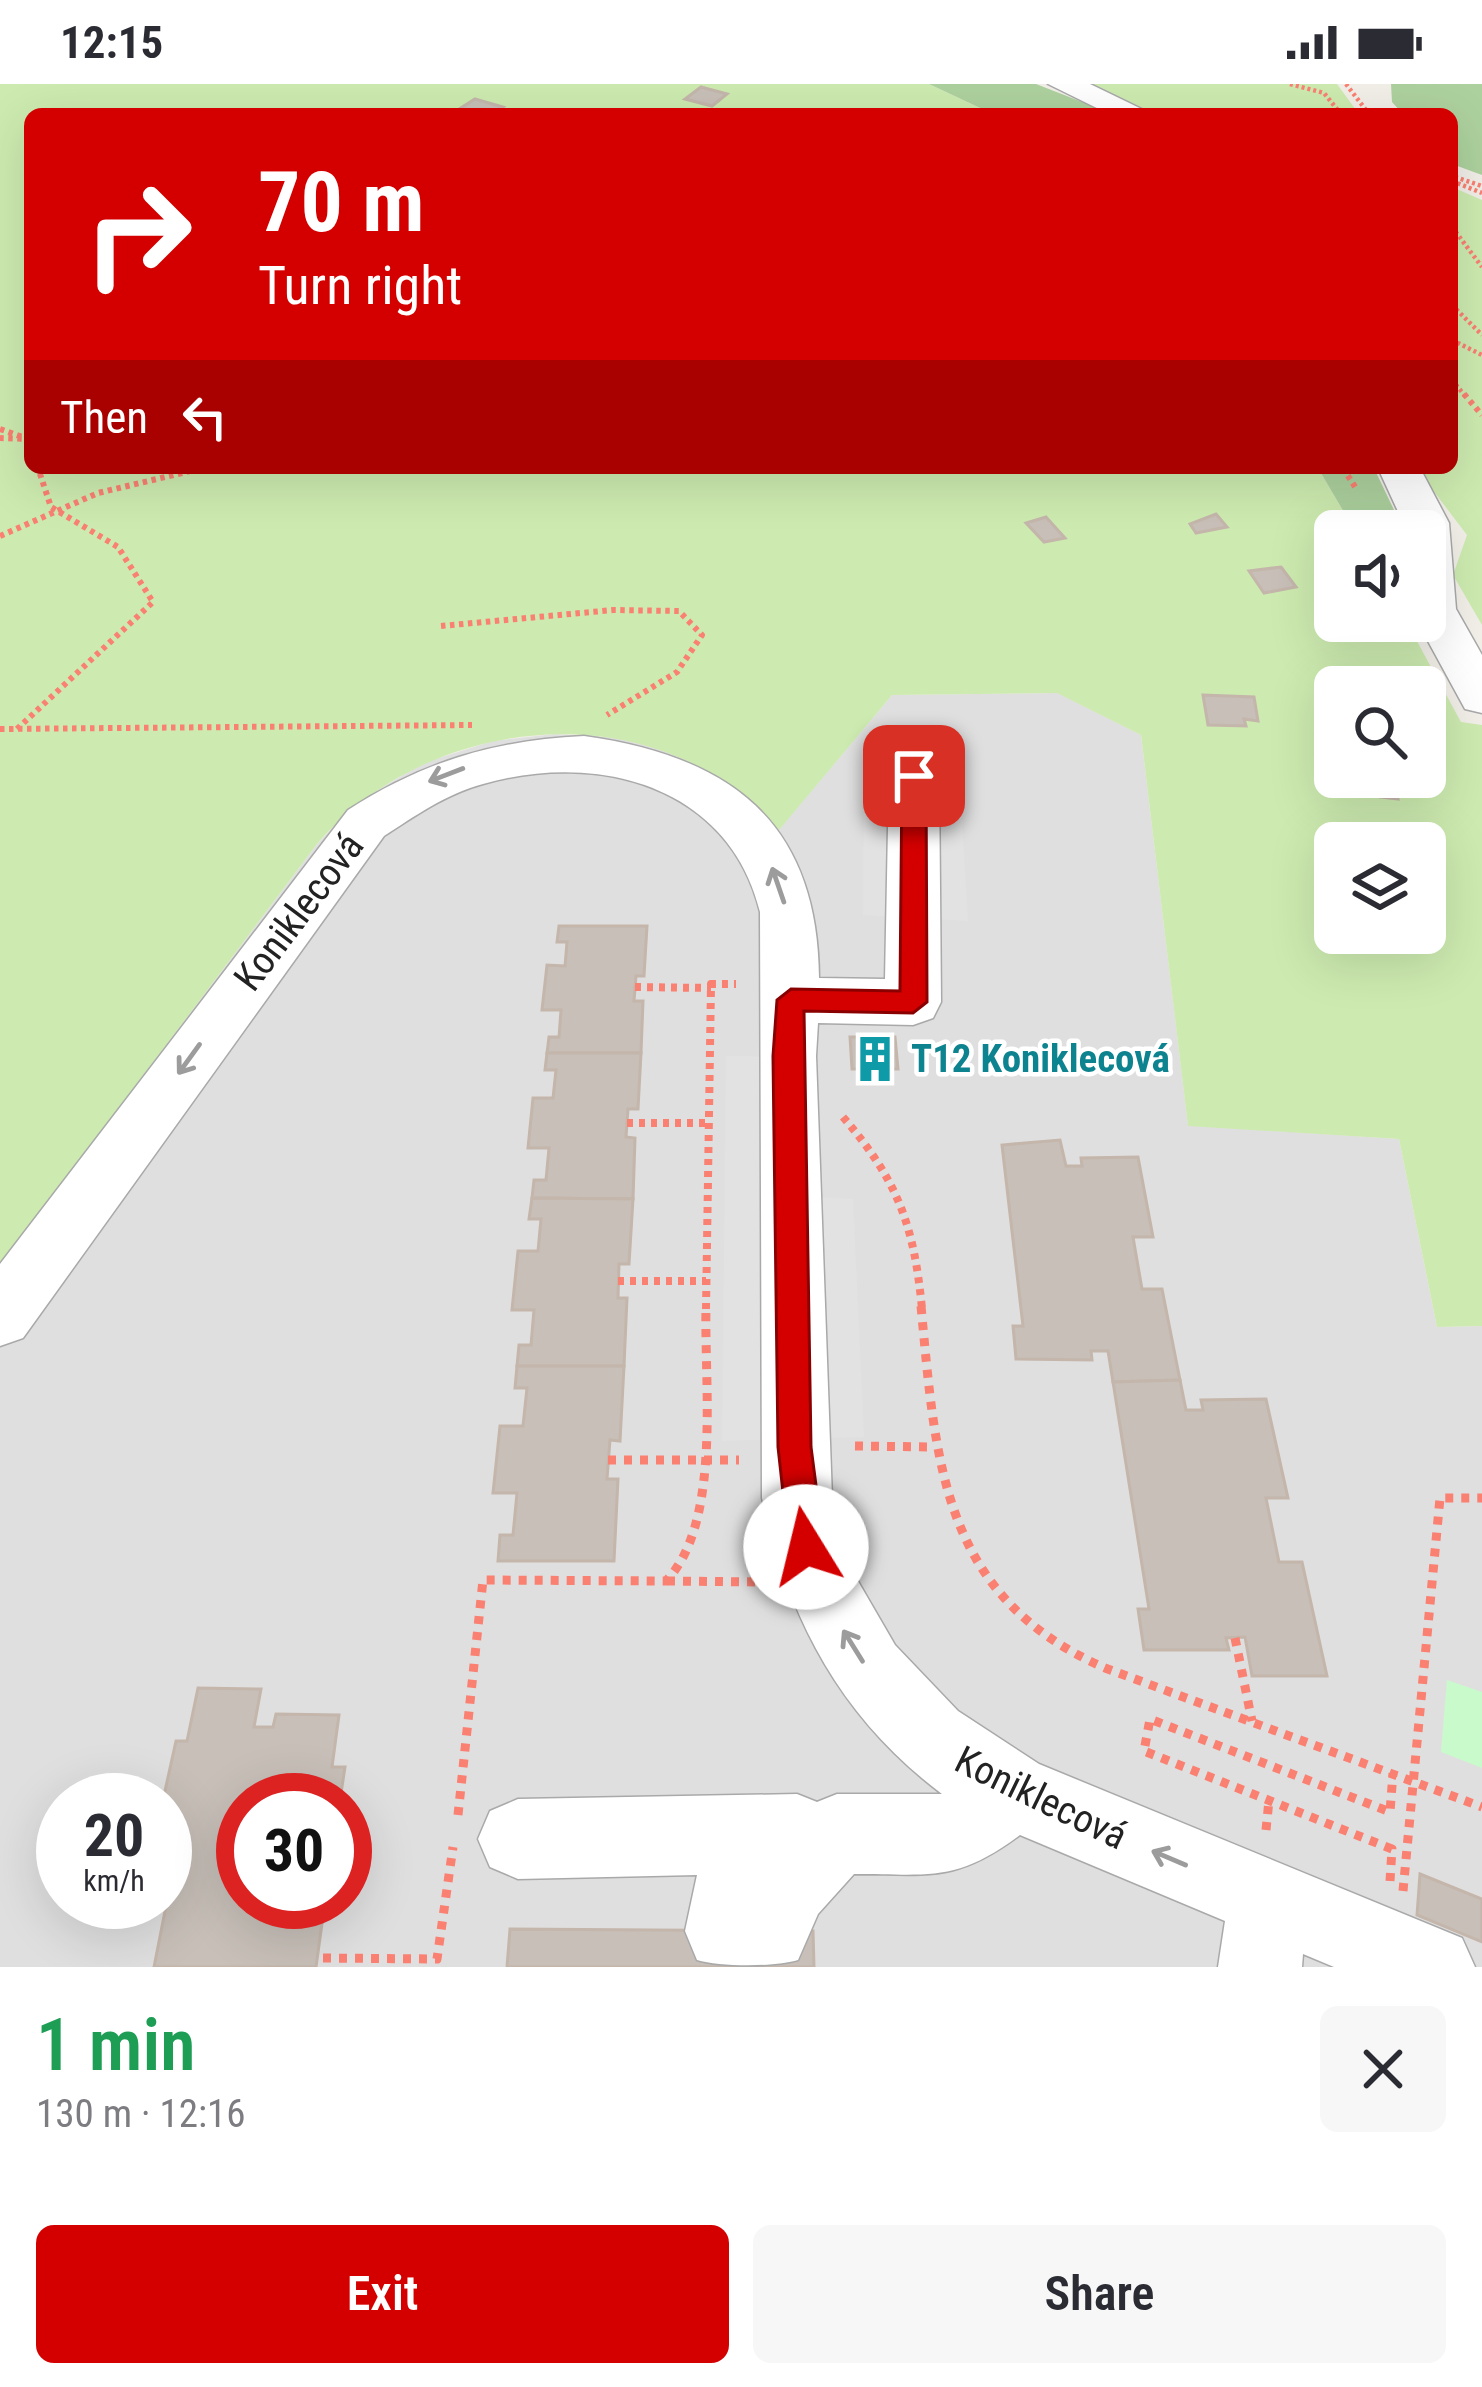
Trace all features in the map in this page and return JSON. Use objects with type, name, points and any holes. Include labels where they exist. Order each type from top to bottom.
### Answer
[{"type":"street","points":[[1063,84],[1121,108]]},
{"type":"street","points":[[1403,474],[1428,523],[1433,609],[1482,697]]},
{"type":"street","name":"Koniklecová","points":[[0,1316],[351,839],[391,802],[454,771],[518,755],[595,753],[669,772],[712,797],[759,844],[783,894],[768,992],[787,1056],[794,1447],[806,1547],[828,1605],[907,1720],[938,1747],[1012,1792],[1264,1906],[1417,1936]]},
{"type":"street","points":[[768,992],[913,1002],[914,776]]},
{"type":"street","points":[[518,1839],[956,1834],[1012,1792]]},
{"type":"street","points":[[747,1931],[734,1885],[806,1834]]},
{"type":"path","points":[[1290,84],[1324,93],[1336,108]]},
{"type":"path","points":[[1346,84],[1364,108]]},
{"type":"path","points":[[1458,235],[1482,267]]},
{"type":"path","points":[[1458,311],[1482,335]]},
{"type":"path","points":[[1458,387],[1482,415]]},
{"type":"path","points":[[17,729],[153,602],[118,547],[51,507],[40,474]]},
{"type":"path","points":[[0,536],[51,507],[160,474]]},
{"type":"path","points":[[441,626],[613,610],[679,611],[702,635],[677,672],[602,718]]},
{"type":"path","points":[[0,728],[444,724],[486,729]]},
{"type":"path","points":[[635,987],[768,992]]},
{"type":"path","points":[[666,1581],[685,1564],[696,1539],[703,1460],[711,988]]},
{"type":"path","points":[[831,1111],[848,1120],[886,1169],[911,1230],[932,1447],[956,1529],[1018,1617],[1095,1663],[1482,1807]]},
{"type":"path","points":[[627,1123],[709,1123]]},
{"type":"path","points":[[619,1281],[706,1281]]},
{"type":"path","points":[[847,1447],[932,1447]]},
{"type":"path","points":[[608,1460],[756,1461]]},
{"type":"path","points":[[1404,1878],[1440,1498],[1482,1498]]},
{"type":"path","points":[[323,1958],[437,1959],[483,1580],[775,1582]]},
{"type":"path","points":[[1235,1638],[1252,1721]]},
{"type":"path","points":[[1393,1773],[1390,1812],[1150,1719],[1144,1751],[1392,1849],[1388,1899],[1417,1936]]},
{"type":"path","points":[[1264,1906],[1269,1800]]},
{"type":"shaded area","points":[[1058,693],[1141,735],[1188,1125],[1399,1139],[1437,1327],[1482,1326],[1482,1967],[0,1967],[0,1266],[317,844],[358,802],[423,763],[493,741],[555,734],[621,738],[681,755],[736,787],[779,829],[892,695]]},
{"type":"shaded area","points":[[864,766],[959,771],[968,921],[863,915]]},
{"type":"shaded area","points":[[726,1056],[808,1057],[812,1197],[853,1199],[864,1437],[722,1441]]},
{"type":"green space","points":[[0,84],[929,84],[980,108],[24,108],[24,474],[1322,474],[1343,510],[1314,510],[1314,642],[1417,642],[1431,666],[1314,666],[1314,798],[1446,798],[1446,694],[1461,722],[1482,725],[1482,1326],[1437,1327],[1399,1139],[1188,1126],[1141,735],[1057,693],[892,695],[779,830],[729,785],[672,755],[611,738],[546,735],[483,744],[421,766],[365,799],[317,844],[0,1266]]},
{"type":"green space","points":[[929,84],[1036,84],[1098,108],[980,108]]},
{"type":"green space","points":[[1075,84],[1337,84],[1355,108],[1133,108]]},
{"type":"green space","points":[[1391,84],[1482,84],[1482,175],[1458,166],[1458,108],[1398,108],[1392,102]]},
{"type":"green space","points":[[1458,190],[1482,200],[1482,625],[1453,575],[1467,535],[1421,474],[1458,474]]},
{"type":"green space","points":[[1322,474],[1377,474],[1394,510],[1343,510]]},
{"type":"green space","points":[[1447,1680],[1482,1692],[1482,1768],[1441,1752]]},
{"type":"building","points":[[701,87],[727,94],[712,106],[685,99]]},
{"type":"building","points":[[475,99],[503,107],[501,108],[461,108]]},
{"type":"building","points":[[1216,514],[1227,527],[1196,533],[1190,524]]},
{"type":"building","points":[[1046,517],[1065,538],[1044,542],[1026,523]]},
{"type":"building","points":[[1281,567],[1296,587],[1264,593],[1249,571]]},
{"type":"building","points":[[1203,695],[1254,697],[1258,721],[1244,719],[1246,726],[1208,725]]},
{"type":"building","points":[[559,926],[647,926],[644,976],[636,976],[634,1001],[643,1001],[641,1053],[547,1053],[549,1037],[559,1037],[561,1010],[542,1010],[547,965],[565,966],[567,942],[557,942]]},
{"type":"building","name":"T12 Koniklecová","points":[[850,1037],[895,1037],[898,1069],[852,1069]]},
{"type":"building","points":[[547,1053],[641,1053],[638,1109],[628,1109],[626,1137],[635,1138],[633,1199],[532,1198],[534,1180],[546,1180],[549,1148],[528,1148],[533,1098],[553,1098],[556,1070],[545,1070]]},
{"type":"building","points":[[1060,1140],[1066,1166],[1082,1166],[1081,1158],[1138,1157],[1153,1237],[1133,1237],[1142,1289],[1162,1289],[1180,1380],[1113,1382],[1108,1351],[1091,1351],[1092,1360],[1016,1359],[1013,1326],[1023,1326],[1002,1145]]},
{"type":"building","points":[[532,1198],[633,1199],[629,1264],[619,1264],[618,1298],[627,1298],[624,1366],[517,1366],[519,1345],[531,1345],[534,1310],[512,1310],[518,1251],[538,1251],[541,1219],[529,1219]]},
{"type":"building","points":[[517,1366],[624,1366],[620,1441],[610,1440],[607,1479],[618,1479],[614,1561],[498,1561],[500,1535],[513,1535],[517,1493],[493,1493],[500,1426],[523,1426],[527,1388],[515,1388]]},
{"type":"building","points":[[1180,1380],[1186,1410],[1203,1410],[1201,1400],[1266,1399],[1288,1498],[1266,1498],[1279,1562],[1302,1562],[1327,1676],[1252,1676],[1245,1637],[1226,1638],[1229,1650],[1144,1650],[1138,1609],[1149,1609],[1113,1382]]},
{"type":"building","points":[[198,1688],[261,1689],[254,1727],[273,1727],[276,1714],[339,1715],[332,1767],[345,1767],[344,1773],[216,1773],[216,1929],[321,1929],[316,1967],[154,1967],[161,1929],[192,1929],[192,1773],[169,1773],[176,1741],[187,1741]]},
{"type":"building","points":[[1420,1874],[1482,1899],[1482,1942],[1417,1915]]},
{"type":"building","points":[[510,1929],[813,1931],[814,1967],[507,1967]]},
{"type":"place","name":"T12 Koniklecová","points":[[875,1059]]},
{"type":"route","points":[[806,1547],[794,1447],[787,1056],[791,1000],[913,1002],[914,776]]}]
